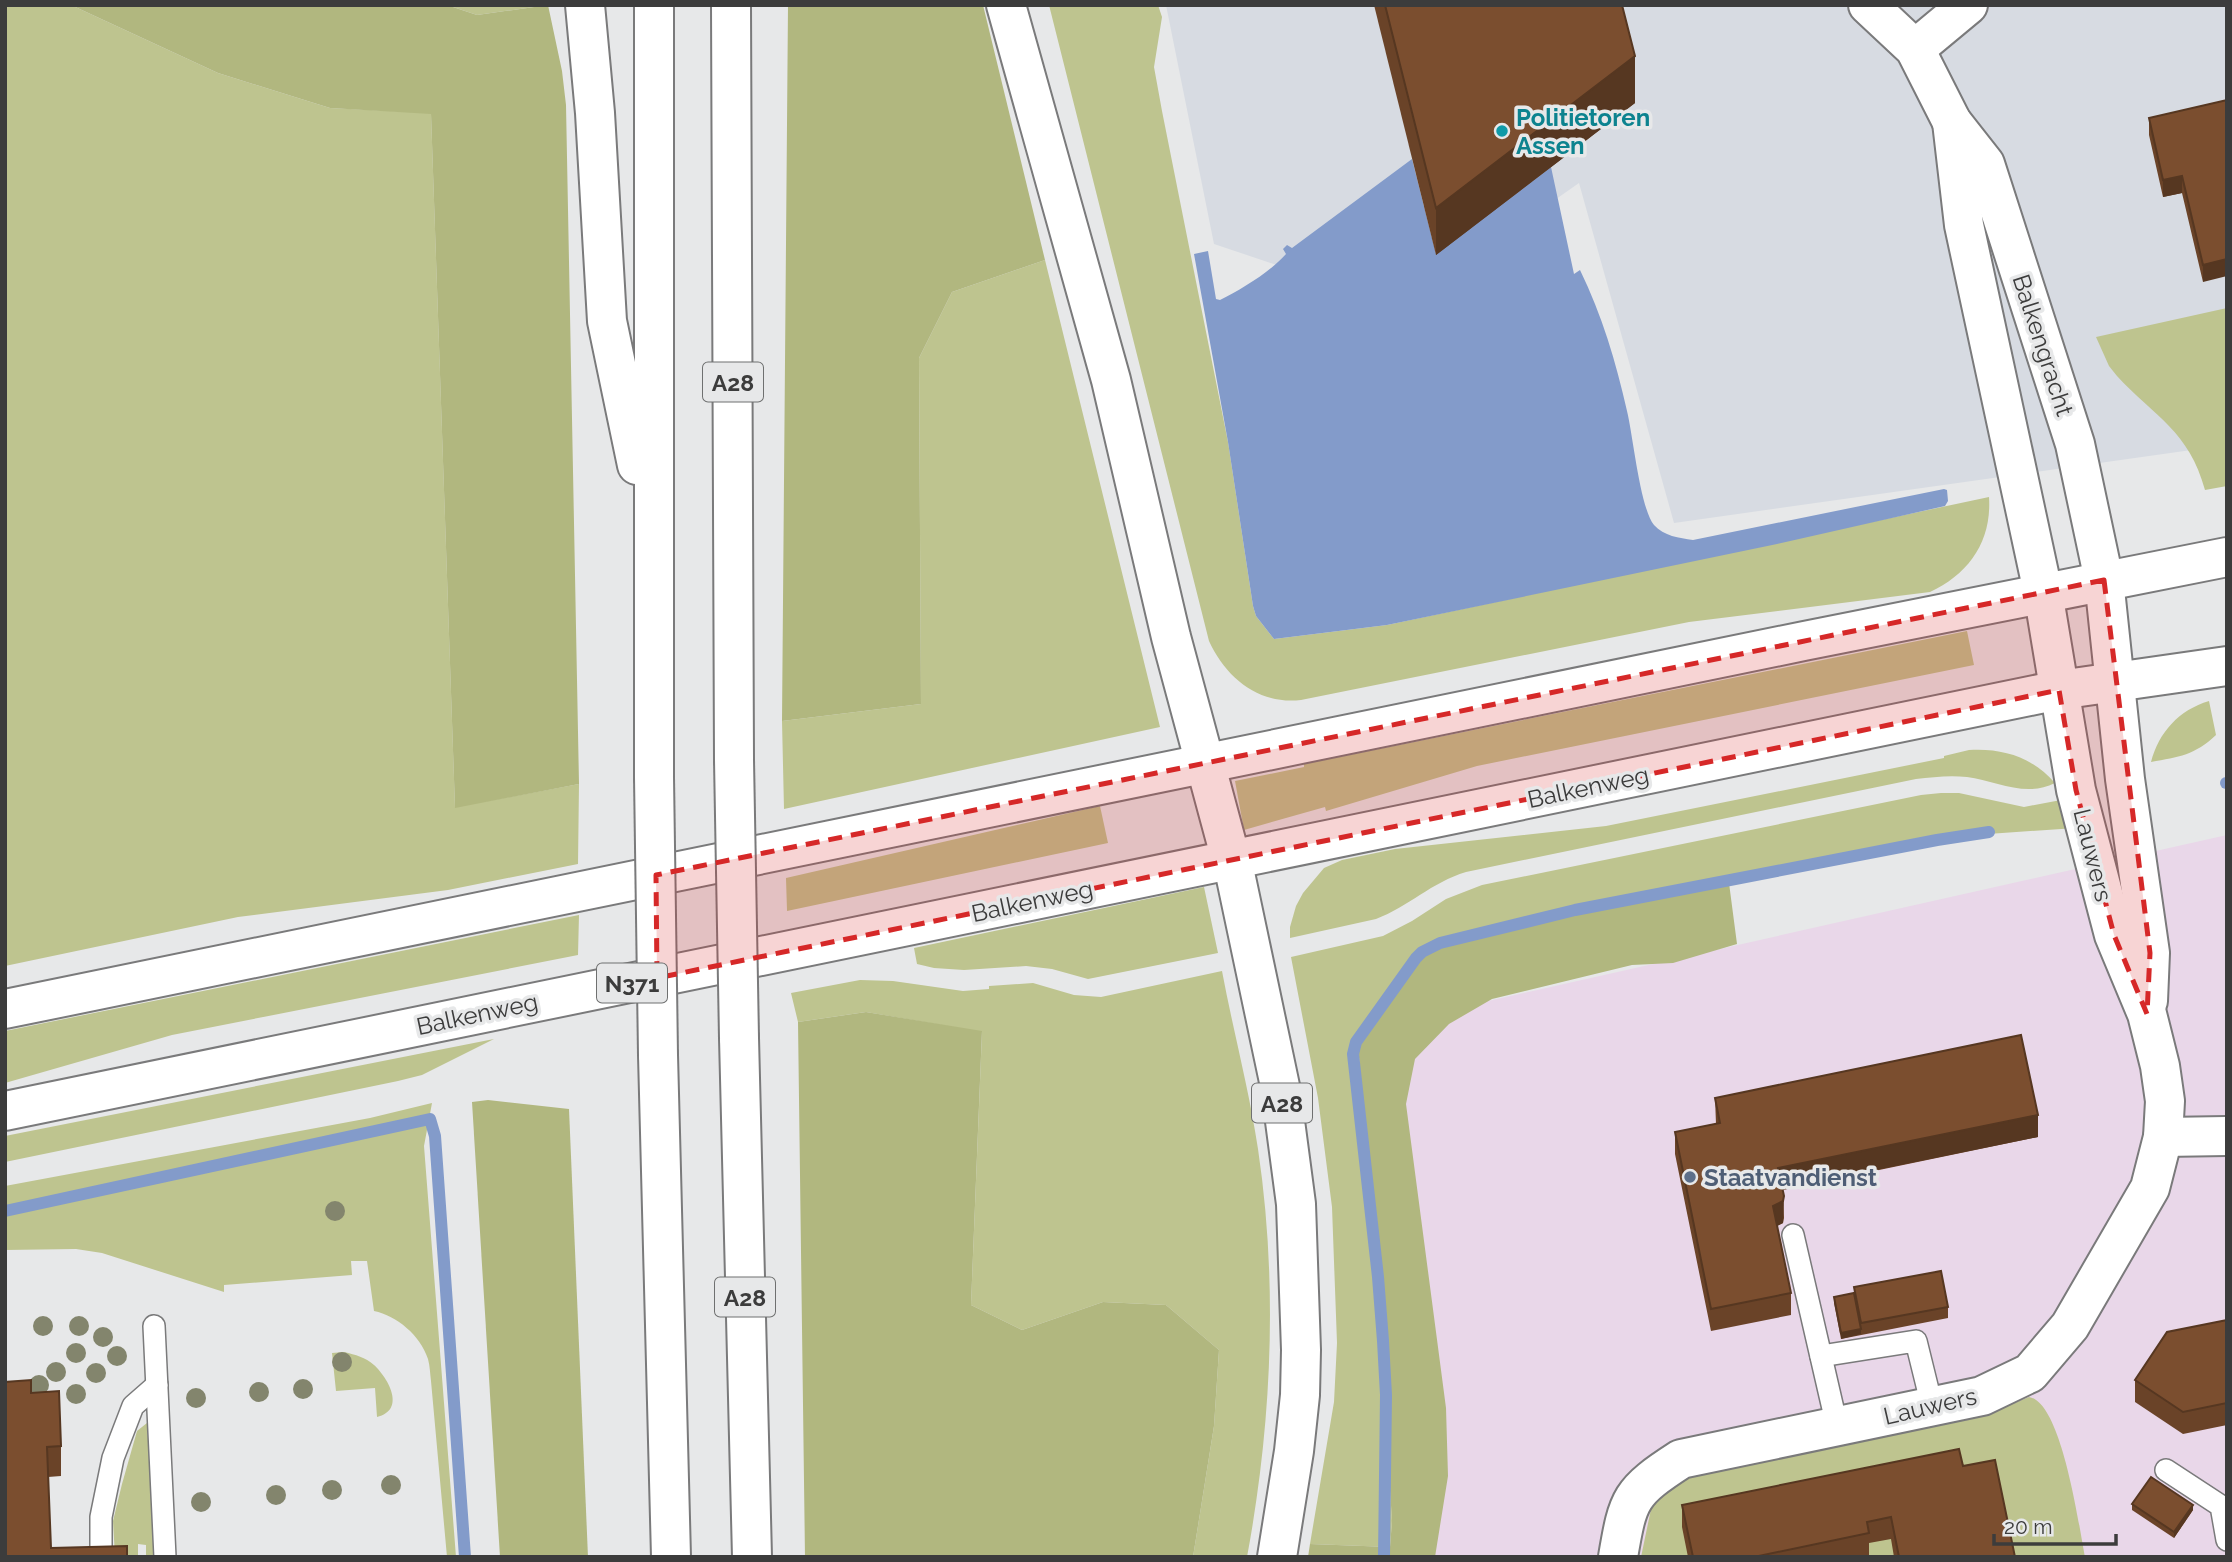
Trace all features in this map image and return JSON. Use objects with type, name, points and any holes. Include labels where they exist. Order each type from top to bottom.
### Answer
[{"type":"main road","points":[[585,5],[596,113],[607,321],[653,541]]},
{"type":"main road","points":[[654,5],[654,777],[671,1557]]},
{"type":"main road","name":"A28","points":[[731,5],[734,760],[738,1038],[752,1557]]},
{"type":"main road","name":"A28","points":[[1006,5],[1111,380],[1171,637],[1232,860],[1281,1091],[1296,1204],[1301,1303],[1300,1395],[1277,1557]]},
{"type":"main road","name":"Balkengracht","points":[[1868,5],[1915,49],[1952,122],[1985,164],[2075,444],[2104,580]]},
{"type":"main road","points":[[1915,49],[1968,5]]},
{"type":"main road","name":"Balkengracht","points":[[1952,122],[1964,225],[2043,593]]},
{"type":"main road","points":[[5,1009],[2227,557]]},
{"type":"main road","points":[[2104,580],[2115,683]]},
{"type":"main road","points":[[2043,593],[2059,690]]},
{"type":"main road","name":"Balkenweg","points":[[5,1111],[2059,690],[2227,666]]},
{"type":"main road","name":"Lauwers","points":[[2115,683],[2127,802],[2150,953],[2147,1014]]},
{"type":"main road","name":"Lauwers","points":[[1618,1557],[1626,1513],[1635,1495],[1649,1480],[1681,1459],[1982,1396],[2030,1373],[2070,1326],[2150,1188],[2163,1138],[2165,1101],[2160,1066],[2147,1014],[2113,935],[2076,790],[2059,690]]},
{"type":"main road","points":[[2163,1138],[2227,1136]]},
{"type":"lane","points":[[1793,1235],[1837,1426]]},
{"type":"lane","points":[[154,1326],[165,1557]]},
{"type":"lane","points":[[1821,1356],[1916,1341],[1932,1406]]},
{"type":"lane","points":[[102,1557],[101,1517],[113,1458],[133,1406],[157,1385]]},
{"type":"lane","points":[[2166,1470],[2221,1506],[2227,1540]]},
{"type":"highlighted area","points":[[2104,580],[2150,953],[2147,1014],[2114,935],[2076,790],[2059,690],[657,978],[656,875]]},
{"type":"shaded area","points":[[1166,5],[2227,5],[2227,445],[1674,523],[1579,183],[1402,307],[1214,244]]},
{"type":"shaded area","points":[[2227,835],[2227,1557],[1423,1557],[1390,1023]]},
{"type":"green space","points":[[5,5],[71,5],[218,73],[330,108],[431,113],[455,807],[579,784],[578,864],[448,890],[238,917],[5,966]]},
{"type":"green space","points":[[71,5],[447,5],[477,15],[548,5],[566,105],[579,784],[455,808],[431,114],[330,108],[218,73]]},
{"type":"green space","points":[[447,5],[548,5],[477,15]]},
{"type":"green space","points":[[788,5],[983,5],[1045,260],[952,292],[919,358],[921,704],[782,721]]},
{"type":"green space","points":[[1049,5],[1158,5],[1162,17],[1154,67],[1162,111],[1228,442],[1253,606],[1256,616],[1274,639],[1387,625],[1989,497],[1987,528],[1975,554],[1956,576],[1930,592],[1689,622],[1301,700],[1271,698],[1246,686],[1225,667],[1209,641]]},
{"type":"green space","points":[[1045,260],[1160,727],[784,809],[782,721],[921,704],[919,358],[952,292]]},
{"type":"green space","points":[[2227,308],[2227,486],[2205,490],[2190,453],[2169,426],[2117,376],[2109,366],[2096,337]]},
{"type":"green space","points":[[1967,631],[1974,665],[1477,766],[1326,811],[1325,807],[1244,830],[1235,781],[1304,767],[1304,764]]},
{"type":"green space","points":[[2209,701],[2216,735],[2201,747],[2186,754],[2151,762],[2159,741],[2172,724],[2188,710]]},
{"type":"green space","points":[[1969,750],[1994,751],[2016,756],[2037,767],[2055,783],[2022,789],[1967,777],[1916,779],[1466,872],[1442,882],[1376,919],[1290,938],[1296,906],[1303,893],[1324,868],[1342,860],[1395,849],[1606,826],[1944,758]]},
{"type":"green space","points":[[1941,793],[1959,793],[2024,807],[2061,800],[2076,828],[1988,834],[1729,883],[1423,947],[1358,1046],[1371,1194],[1392,1521],[1390,1547],[1310,1544],[1334,1402],[1337,1343],[1332,1207],[1318,1098],[1291,957],[1383,936],[1446,899],[1482,885]]},
{"type":"green space","points":[[1100,806],[1108,843],[787,911],[786,878]]},
{"type":"green space","points":[[1729,883],[1737,944],[1673,963],[1632,965],[1492,999],[1449,1024],[1415,1059],[1406,1104],[1446,1408],[1448,1476],[1435,1557],[1308,1557],[1310,1544],[1390,1547],[1392,1521],[1371,1194],[1358,1046],[1423,947]]},
{"type":"green space","points":[[1204,887],[1218,953],[1088,979],[1052,969],[1026,966],[964,970],[917,964],[914,948]]},
{"type":"green space","points":[[579,915],[578,955],[172,1035],[5,1083],[5,1031]]},
{"type":"green space","points":[[1222,971],[1254,1127],[1264,1200],[1270,1302],[1267,1404],[1247,1557],[1193,1557],[1214,1426],[1219,1350],[1166,1305],[1103,1302],[1022,1330],[971,1305],[982,1032],[866,1012],[798,1022],[791,993],[860,980],[893,981],[963,991],[1033,983],[1074,995],[1101,997]]},
{"type":"green space","points":[[866,1012],[982,1031],[971,1305],[1022,1330],[1103,1302],[1166,1305],[1219,1350],[1214,1426],[1193,1557],[805,1557],[798,1022]]},
{"type":"green space","points":[[494,1039],[422,1075],[5,1162],[5,1136]]},
{"type":"green space","points":[[488,1100],[569,1109],[588,1557],[500,1557],[472,1102]]},
{"type":"green space","points":[[432,1103],[424,1146],[456,1557],[447,1557],[428,1359],[407,1328],[391,1317],[374,1311],[367,1261],[351,1261],[352,1275],[224,1285],[224,1292],[102,1253],[76,1249],[5,1250],[5,1186],[370,1118]]},
{"type":"green space","points":[[344,1352],[367,1360],[385,1378],[393,1401],[386,1413],[377,1417],[375,1388],[336,1391],[332,1353]]},
{"type":"green space","points":[[2029,1397],[2041,1404],[2060,1442],[2085,1557],[1641,1557],[1651,1509],[1658,1498],[1690,1476],[1981,1417]]},
{"type":"green space","points":[[147,1423],[155,1557],[146,1557],[146,1545],[138,1544],[138,1557],[115,1557],[113,1521],[137,1431]]},
{"type":"water","points":[[1412,159],[1436,254],[1551,167],[1574,274],[1580,270],[1602,321],[1623,393],[1645,503],[1654,525],[1662,532],[1693,540],[1944,489],[1947,490],[1948,501],[1945,506],[1777,544],[1387,625],[1274,639],[1256,616],[1253,606],[1228,442],[1194,254],[1208,251],[1216,299],[1220,300],[1272,267],[1286,254],[1283,249],[1287,245],[1292,248]]},
{"type":"building","name":"Politietoren Assen","points":[[1385,5],[1622,5],[1635,56],[1436,208]]},
{"type":"building","points":[[2227,100],[2227,259],[2203,265],[2182,176],[2163,180],[2149,118]]},
{"type":"building","points":[[2021,1035],[2038,1115],[1778,1168],[1784,1196],[1783,1201],[1773,1206],[1791,1293],[1711,1309],[1675,1132],[1720,1123],[1715,1098]]},
{"type":"building","points":[[1941,1271],[1948,1307],[1861,1323],[1854,1287]]},
{"type":"building","points":[[1854,1293],[1861,1329],[1841,1333],[1834,1297]]},
{"type":"building","points":[[2227,1320],[2227,1403],[2183,1412],[2135,1380],[2167,1332]]},
{"type":"building","points":[[31,1380],[31,1393],[59,1391],[61,1446],[47,1447],[51,1548],[127,1546],[127,1557],[5,1557],[5,1382]]},
{"type":"building","points":[[1959,1449],[1963,1466],[1995,1460],[2015,1557],[1899,1557],[1891,1517],[1867,1522],[1869,1533],[1754,1557],[1693,1557],[1682,1505]]},
{"type":"building","points":[[2151,1477],[2193,1505],[2174,1532],[2132,1504]]},
{"type":"waterway","points":[[1384,1557],[1386,1395],[1383,1341],[1353,1054],[1356,1042],[1416,958],[1440,943],[1575,910],[1989,832]]},
{"type":"waterway","points":[[5,1211],[430,1119],[435,1136],[465,1557]]},
{"type":"place","name":"Politietoren Assen","points":[[1502,131]]},
{"type":"place","name":"Staatvandienst","points":[[1690,1177]]}]
